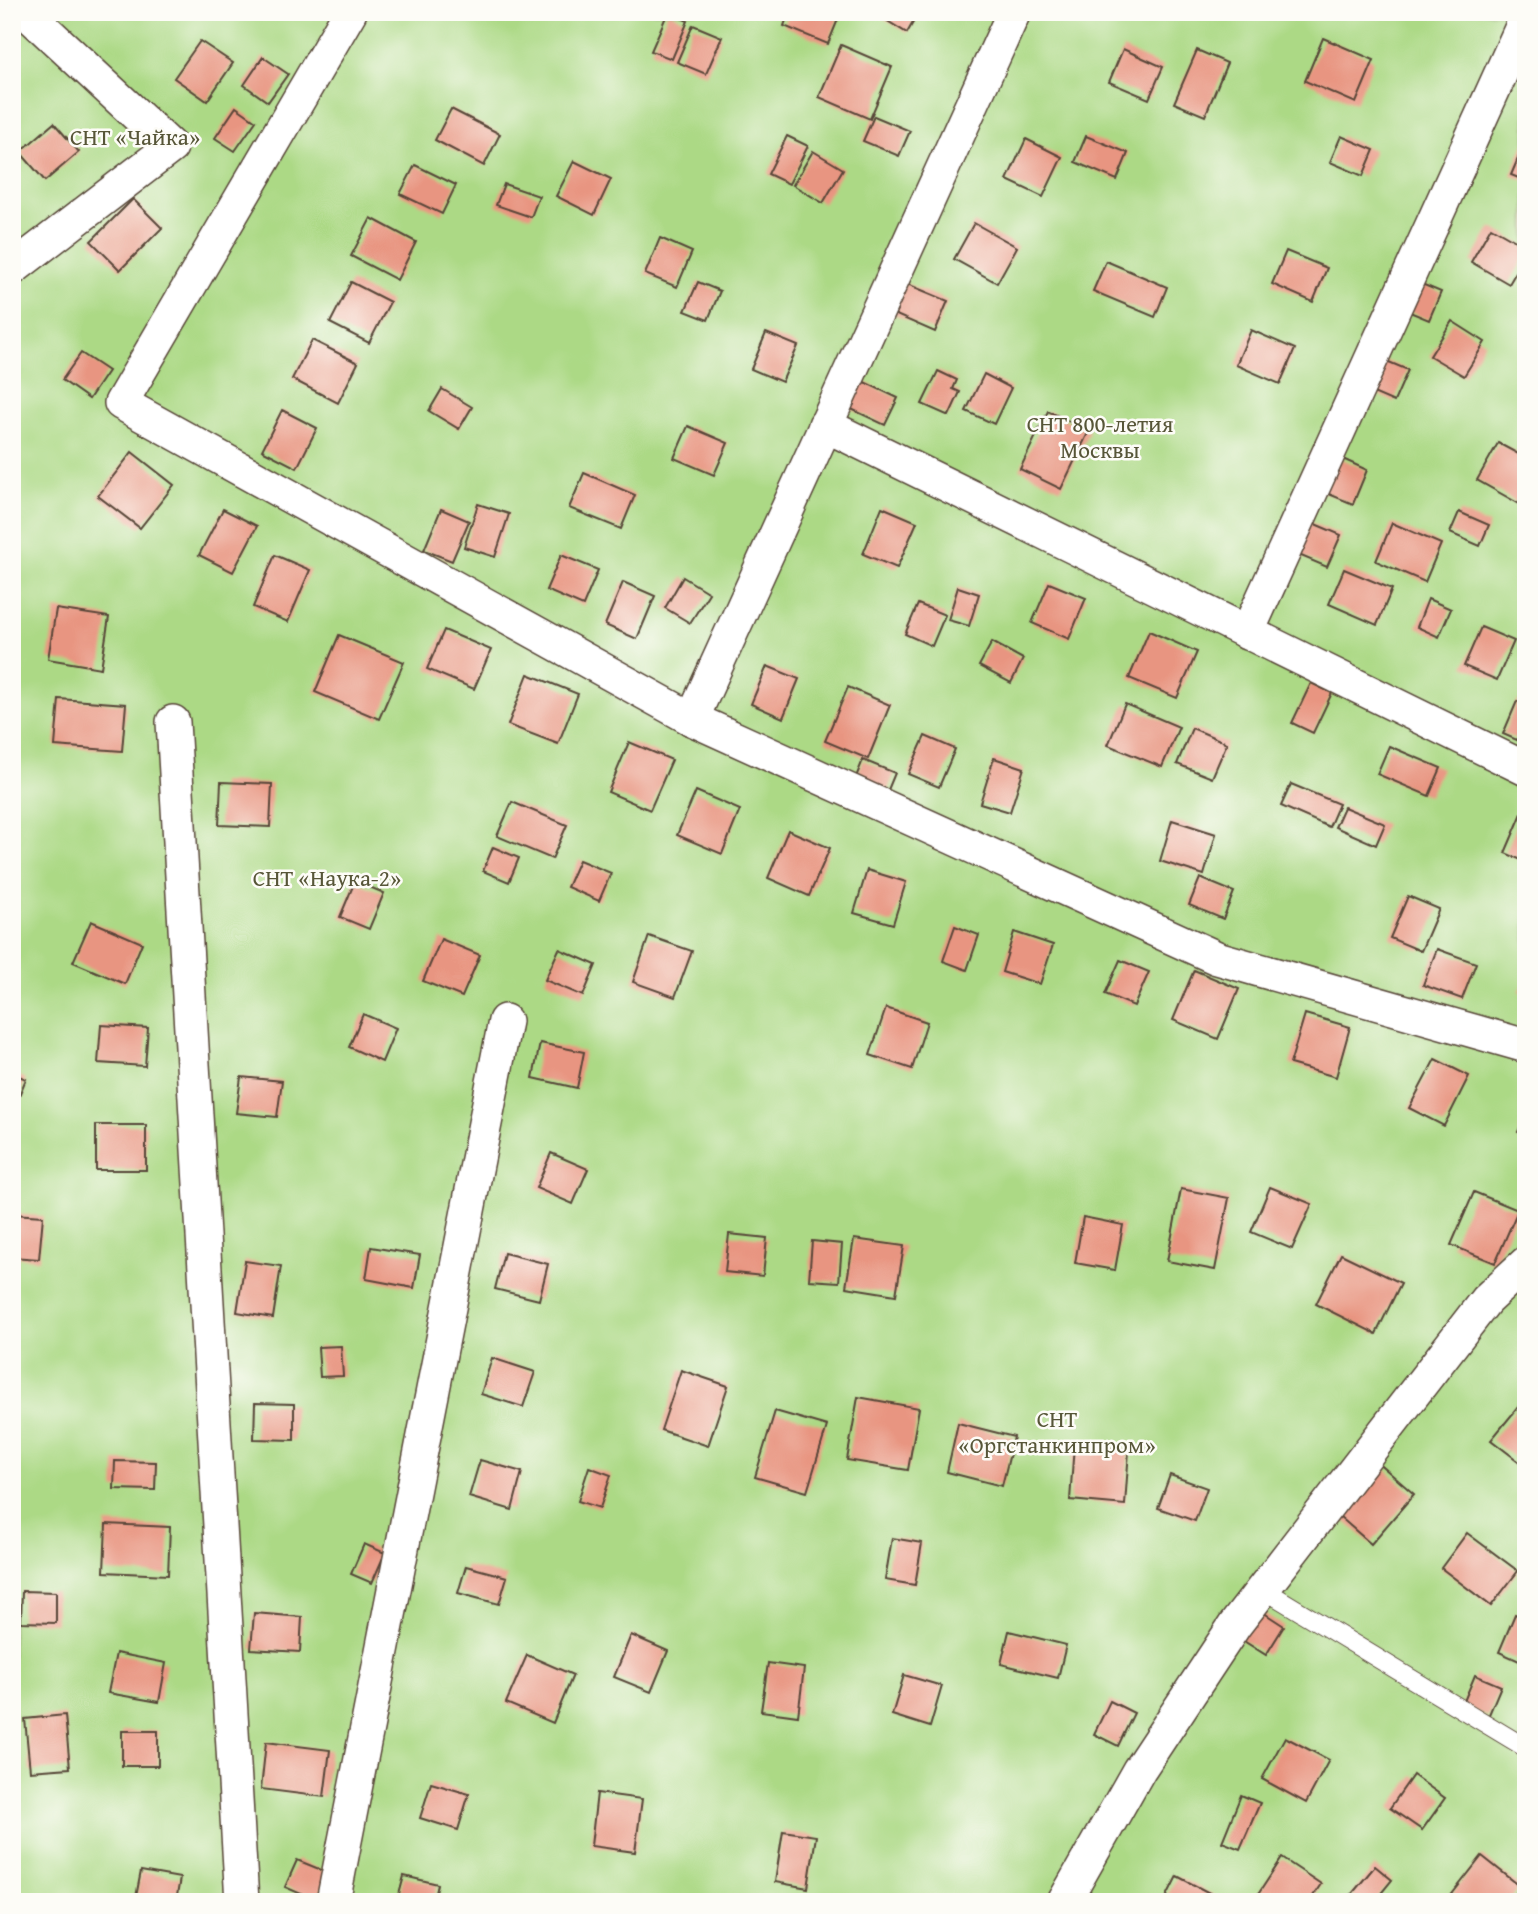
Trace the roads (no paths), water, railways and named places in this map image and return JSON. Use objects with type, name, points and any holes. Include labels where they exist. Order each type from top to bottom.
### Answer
[{"type":"street","points":[[12,269],[171,147],[26,12]]},
{"type":"street","points":[[350,12],[121,402],[692,719],[1217,958],[1526,1046]]},
{"type":"street","points":[[692,719],[1014,12]]},
{"type":"street","points":[[1247,633],[1526,18]]},
{"type":"street","points":[[824,425],[1526,769]]},
{"type":"street","points":[[173,722],[242,1902]]},
{"type":"street","points":[[333,1902],[505,1021]]},
{"type":"street","points":[[1064,1902],[1139,1770],[1235,1625],[1486,1300],[1526,1263]]},
{"type":"lane","points":[[1263,1589],[1526,1748]]},
{"type":"park label","name":"СНТ «Чайка»","points":[[135,137]]},
{"type":"park label","name":"СНТ 800-летия Москвы","points":[[1100,437]]},
{"type":"park label","name":"СНТ «Наука-2»","points":[[327,878]]},
{"type":"park label","name":"СНТ «Оргстанкинпром»","points":[[1057,1432]]}]
